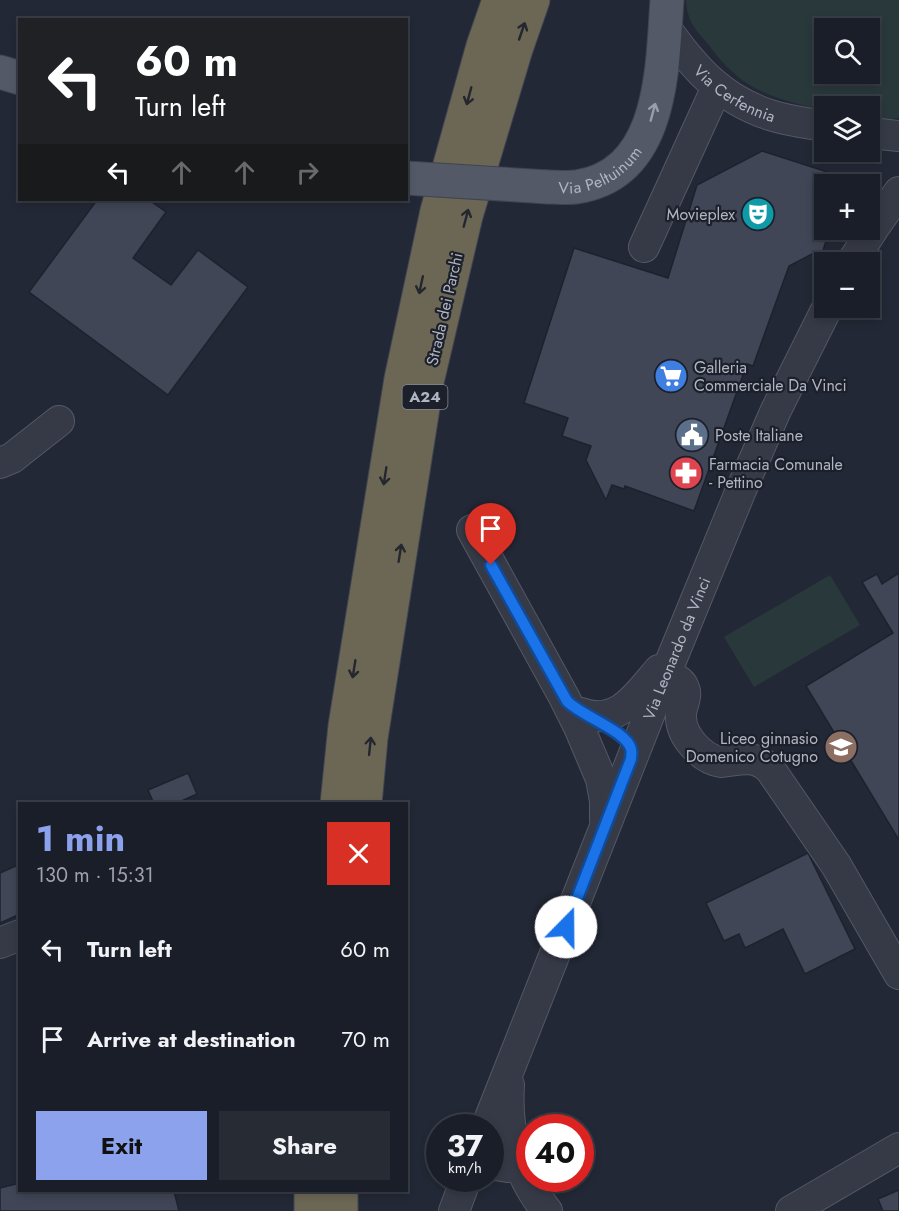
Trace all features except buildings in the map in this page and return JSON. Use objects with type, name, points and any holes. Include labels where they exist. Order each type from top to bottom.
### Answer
[{"type":"highway","name":"Strada dei Parchi","points":[[337,802],[345,726],[401,379],[437,211],[483,46],[499,0]]},
{"type":"highway","name":"Strada dei Parchi","points":[[364,802],[370,738],[427,382],[466,216],[533,0]]},
{"type":"highway","points":[[311,1192],[311,1211]]},
{"type":"highway","points":[[341,1192],[341,1211]]},
{"type":"main road","name":"Via Peltuinum","points":[[408,178],[574,187],[604,178],[623,166],[639,147],[651,122],[659,85],[666,14]]},
{"type":"main road","points":[[0,72],[18,77]]},
{"type":"street","name":"Via Cerfennia","points":[[666,14],[694,66],[717,87],[749,107],[772,116],[814,124]]},
{"type":"street","points":[[644,247],[717,87]]},
{"type":"street","points":[[880,134],[899,136]]},
{"type":"street","points":[[858,252],[899,192]]},
{"type":"street","name":"Via Leonardo da Vinci","points":[[504,1131],[509,1106],[510,1068],[669,663],[772,420],[822,318]]},
{"type":"street","points":[[0,463],[12,458],[59,421]]},
{"type":"street","points":[[472,530],[575,712],[594,751],[613,764],[627,763],[631,759]]},
{"type":"street","points":[[575,712],[603,716],[621,710],[669,663],[677,680],[684,688],[682,725],[690,740],[714,761],[751,759],[762,763],[771,771],[836,865],[899,974]]},
{"type":"street","points":[[575,712],[601,779],[606,825]]},
{"type":"street","points":[[0,943],[18,936]]},
{"type":"street","points":[[791,1211],[899,1148]]},
{"type":"street","points":[[504,1156],[547,1211]]},
{"type":"street","points":[[454,1211],[462,1192]]},
{"type":"shaded area","points":[[686,0],[899,0],[899,118],[880,120],[880,96],[814,96],[814,107],[767,94],[745,82],[728,68],[699,34],[688,14]]},
{"type":"shaded area","points":[[830,575],[860,625],[754,687],[724,637]]},
{"type":"place","name":"Movieplex","points":[[758,214]]},
{"type":"place","name":"Galleria Commerciale Da Vinci","points":[[671,376]]},
{"type":"place","name":"Poste Italiane","points":[[692,435]]},
{"type":"place","name":"Farmacia Comunale - Pettino","points":[[686,473]]},
{"type":"place","name":"Liceo ginnasio Domenico Cotugno","points":[[841,747]]},
{"type":"route","points":[[491,565],[567,701],[576,710],[621,735],[632,749],[631,759],[566,927]]}]
